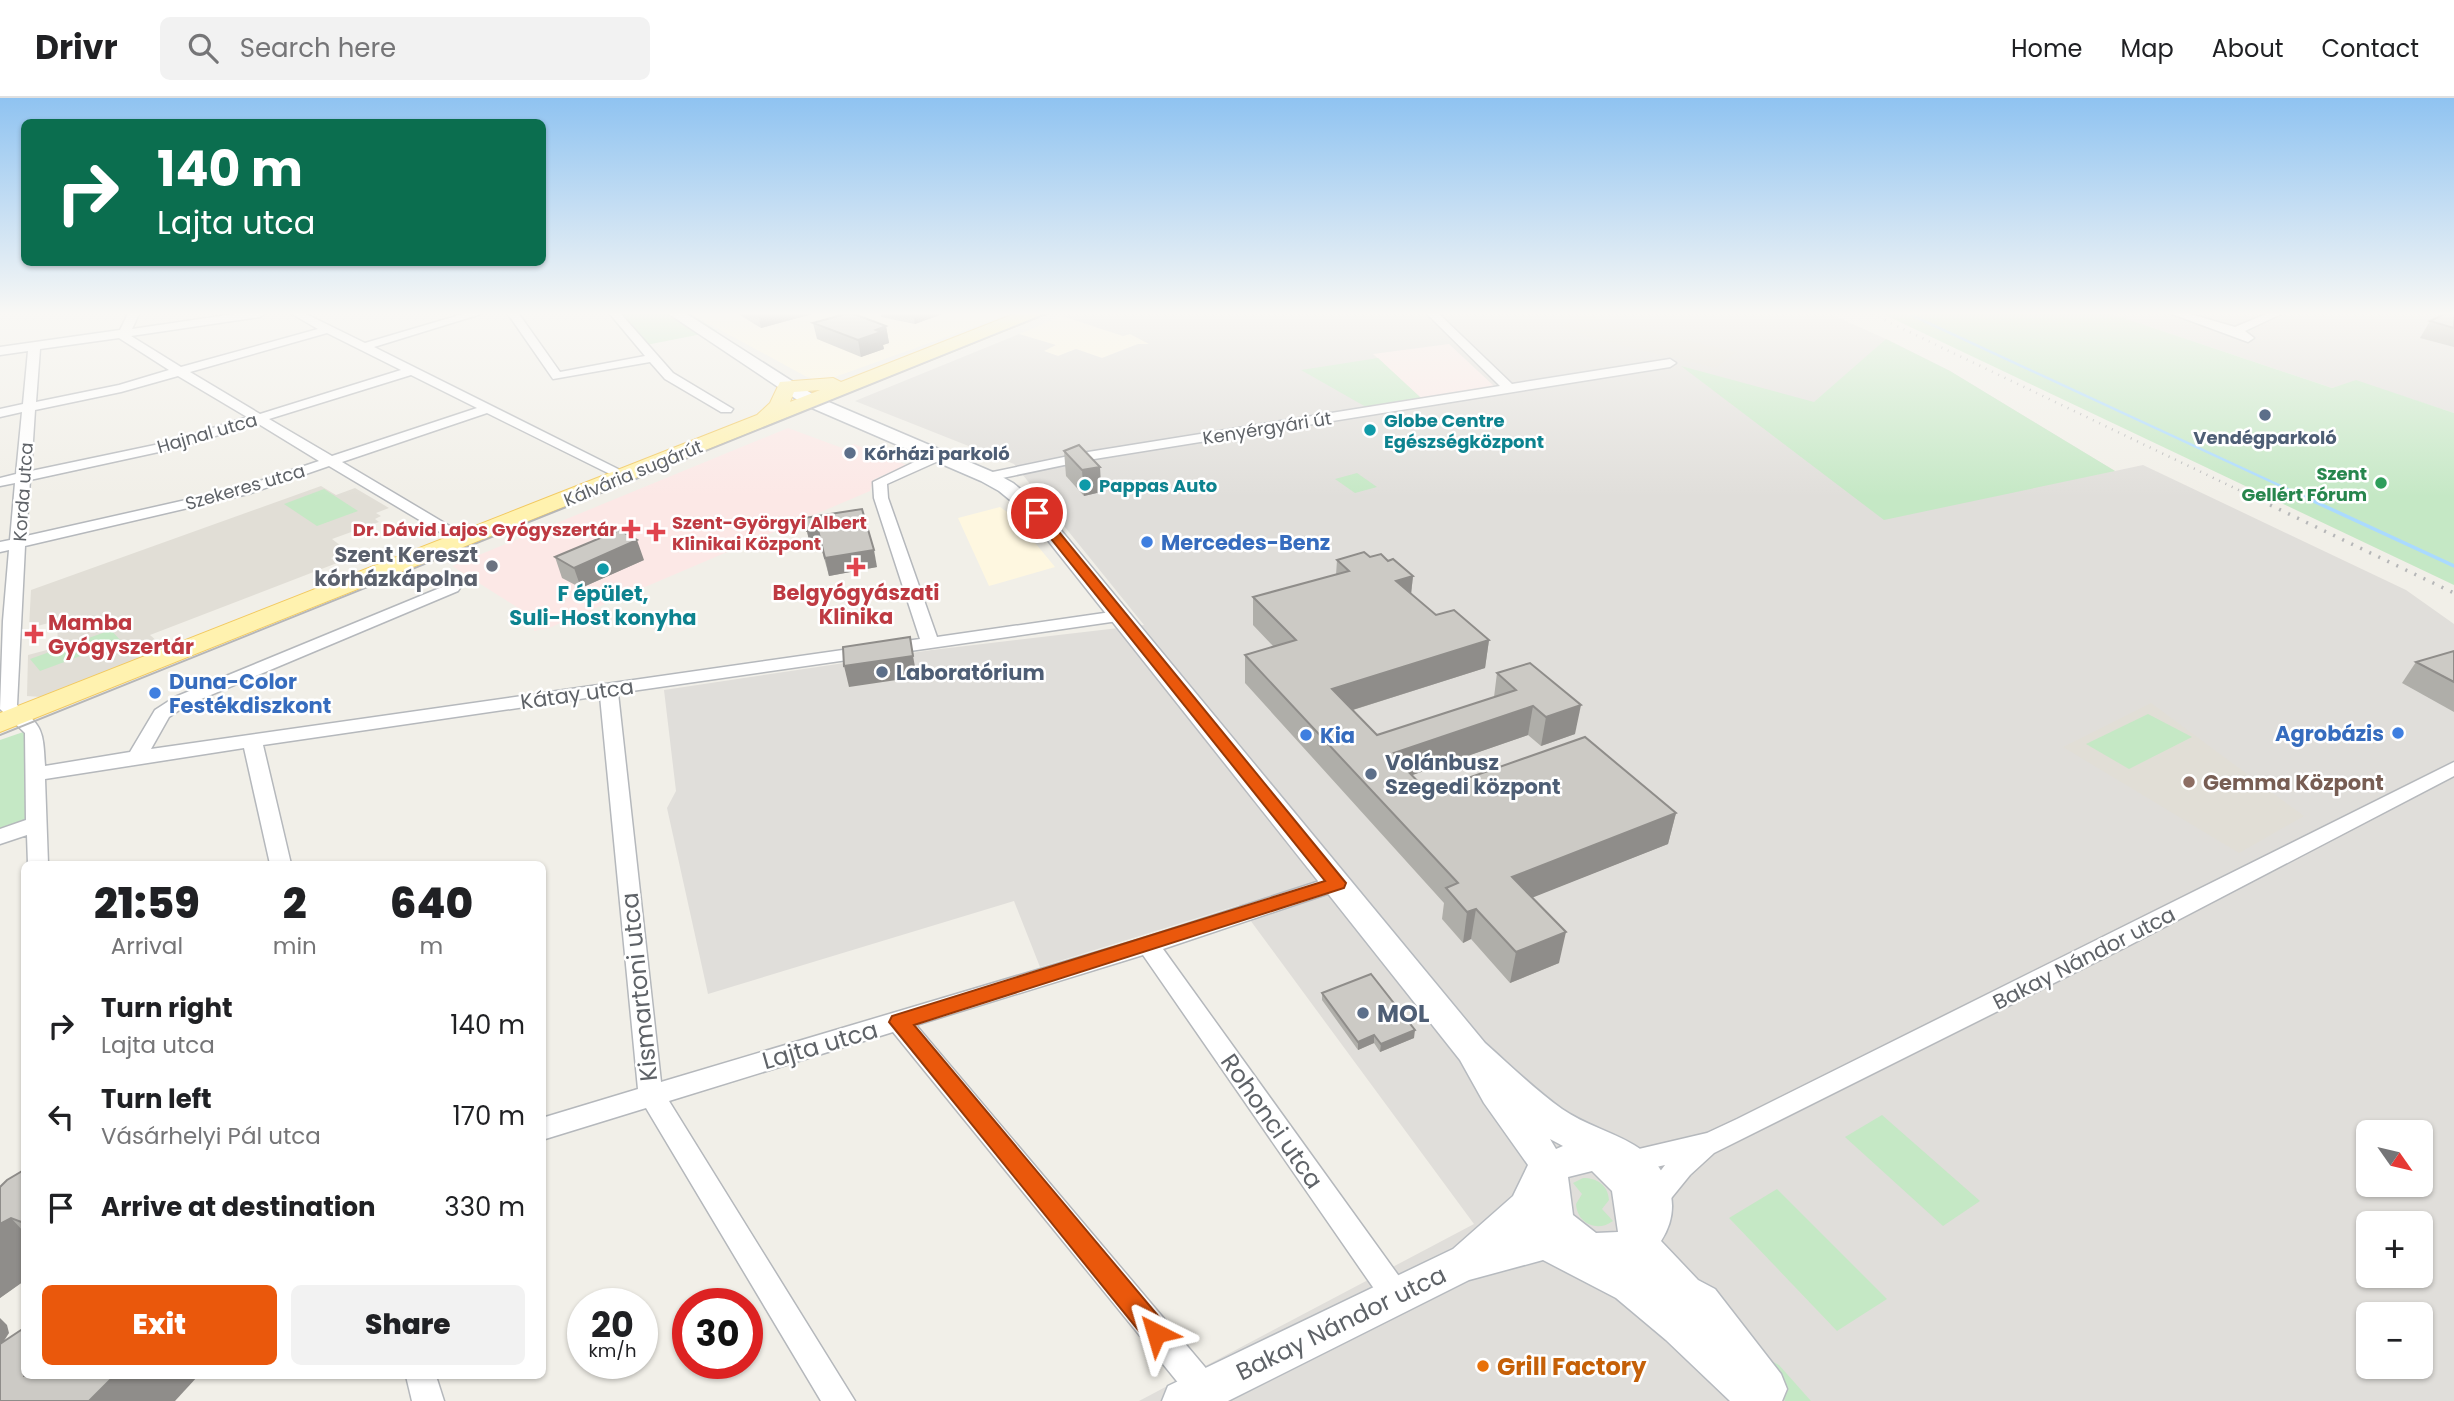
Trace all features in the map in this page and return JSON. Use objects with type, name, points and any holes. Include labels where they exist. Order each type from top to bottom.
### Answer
[{"type":"main road","points":[[770,375],[811,401],[988,477],[1018,496],[1042,518],[1118,616],[1473,1052],[1524,1099],[1562,1129],[1611,1150],[1609,1162]]},
{"type":"main road","points":[[787,386],[836,383],[869,375]]},
{"type":"main road","name":"Kálvária sugárút","points":[[9,719],[876,375]]},
{"type":"main road","points":[[764,421],[779,405],[787,386]]},
{"type":"main road","points":[[1473,1052],[1478,1082],[1533,1162],[1539,1183],[1535,1219],[1575,1245],[1645,1282],[1692,1318],[1775,1401]]},
{"type":"main road","points":[[1539,1183],[1562,1161],[1609,1162],[1624,1178],[1648,1222],[1692,1318],[1761,1401]]},
{"type":"main road","name":"Bakay Nándor utca","points":[[1194,1396],[1462,1264],[1511,1224],[1539,1183]]},
{"type":"main road","points":[[1575,1245],[1617,1250],[1648,1222]]},
{"type":"main road","name":"Bakay Nándor utca","points":[[1462,1264],[1575,1245]]},
{"type":"street","name":"Korda utca","points":[[9,719],[6,623],[19,542],[32,375]]},
{"type":"street","points":[[0,413],[96,394],[166,375]]},
{"type":"street","points":[[186,375],[463,540]]},
{"type":"street","name":"Hajnal utca","points":[[0,482],[172,444],[399,375]]},
{"type":"street","points":[[419,375],[625,476]]},
{"type":"street","points":[[668,375],[726,409]]},
{"type":"street","points":[[1496,375],[1510,388]]},
{"type":"street","name":"Kenyérgyári út","points":[[988,477],[1088,456],[1594,375]]},
{"type":"street","name":"Szekeres utca","points":[[0,547],[243,491],[486,409]]},
{"type":"street","points":[[930,643],[881,498],[880,482],[940,455]]},
{"type":"street","points":[[136,757],[162,714],[181,701],[452,588]]},
{"type":"street","name":"Kátay utca","points":[[37,774],[252,740],[1118,616]]},
{"type":"street","name":"Kismartoni utca","points":[[608,689],[648,1080],[652,1095],[839,1401]]},
{"type":"street","points":[[9,719],[29,724],[34,733],[38,861]]},
{"type":"street","points":[[252,740],[280,861]]},
{"type":"street","name":"Bakay Nándor utca","points":[[1648,1222],[1680,1167],[1712,1143],[2122,939],[2454,768]]},
{"type":"street","points":[[0,837],[35,824]]},
{"type":"street","name":"Lajta utca","points":[[546,1128],[899,1022],[1337,883]]},
{"type":"street","name":"Rohonci utca","points":[[1147,945],[1396,1296]]},
{"type":"street","points":[[899,1022],[1194,1396]]},
{"type":"street","name":"Bakay Nándor utca","points":[[1609,1162],[1712,1143]]},
{"type":"street","points":[[422,1379],[428,1401]]},
{"type":"shaded area","points":[[803,375],[841,375],[821,382]]},
{"type":"shaded area","points":[[919,375],[1956,375],[2115,471],[2143,465],[2406,590],[2454,624],[2454,1401],[1139,1401],[1474,1224],[1239,905],[1040,967],[1014,901],[708,994],[667,808],[676,791],[664,690],[932,650],[1144,625],[1014,464],[855,401]]},
{"type":"shaded area","points":[[1396,375],[1482,375],[1494,386],[1421,398]]},
{"type":"shaded area","points":[[2293,375],[2454,375],[2454,413],[2356,381],[2332,388]]},
{"type":"shaded area","name":"Szent-Györgyi Albert Klinikai Központ","points":[[788,428],[842,448],[854,444],[906,465],[873,480],[870,491],[549,628],[534,631],[534,618],[452,566]]},
{"type":"shaded area","points":[[321,486],[336,495],[355,488],[389,508],[376,513],[381,516],[375,519],[379,522],[332,539],[349,552],[331,558],[337,563],[150,635],[166,649],[41,697],[27,696],[28,655],[58,647],[57,621],[29,628],[31,590]]},
{"type":"shaded area","points":[[1000,507],[1013,516],[1055,567],[989,586],[958,518]]},
{"type":"shaded area","name":"Gemma Központ","points":[[2151,703],[2304,816],[2239,853],[2063,747]]},
{"type":"green space","points":[[1309,375],[1396,375],[1421,398],[1366,407]]},
{"type":"green space","points":[[1693,375],[1714,375],[1814,402],[1845,375],[1956,375],[2115,471],[1884,520]]},
{"type":"green space","points":[[2011,375],[2293,375],[2332,388],[2356,380],[2454,413],[2454,585]]},
{"type":"green space","points":[[1357,473],[1377,487],[1355,493],[1335,479]]},
{"type":"green space","points":[[324,489],[358,511],[317,526],[284,504]]},
{"type":"green space","points":[[111,630],[121,641],[40,671],[30,659]]},
{"type":"green space","points":[[2148,714],[2192,737],[2129,769],[2086,744]]},
{"type":"green space","points":[[32,729],[35,824],[0,837],[0,740]]},
{"type":"green space","points":[[1882,1115],[1980,1201],[1943,1226],[1845,1137]]},
{"type":"green space","points":[[1583,1178],[1593,1179],[1604,1186],[1609,1200],[1602,1209],[1613,1221],[1595,1226],[1580,1216],[1576,1204],[1582,1194],[1573,1183]]},
{"type":"green space","points":[[1777,1189],[1887,1299],[1837,1331],[1729,1218]]},
{"type":"green space","points":[[1768,1359],[1779,1365],[1811,1401],[1785,1401],[1757,1366]]},
{"type":"building","points":[[1079,445],[1100,467],[1082,470],[1064,451]]},
{"type":"building","points":[[862,509],[874,550],[825,558],[818,530],[807,531],[804,518]]},
{"type":"building","points":[[619,530],[637,540],[574,568],[555,557]]},
{"type":"building","name":"Volánbusz Szegedi központ","points":[[1364,552],[1370,557],[1381,554],[1388,561],[1393,559],[1413,576],[1396,581],[1436,615],[1454,610],[1489,640],[1332,689],[1377,735],[1516,690],[1497,673],[1530,663],[1581,705],[1546,717],[1533,706],[1394,753],[1428,792],[1585,737],[1676,813],[1512,877],[1566,932],[1516,952],[1476,909],[1467,912],[1446,888],[1458,883],[1245,655],[1296,640],[1253,597],[1349,571],[1337,560]]},
{"type":"building","points":[[910,637],[913,656],[844,666],[843,647]]},
{"type":"building","points":[[2454,651],[2454,682],[2416,662]]},
{"type":"building","name":"MOL","points":[[1371,974],[1415,1030],[1381,1044],[1374,1035],[1358,1042],[1322,993]]},
{"type":"building","points":[[21,1172],[21,1222],[11,1218],[0,1224],[0,1187]]},
{"type":"building","points":[[21,1330],[21,1379],[111,1379],[89,1401],[0,1401],[0,1344]]},
{"type":"waterway","points":[[2040,375],[2298,494]]},
{"type":"waterway","points":[[2294,492],[2454,566]]},
{"type":"tram line","points":[[0,735],[895,375]]},
{"type":"railway","points":[[1999,375],[2247,494]]},
{"type":"railway","points":[[2243,492],[2454,593]]},
{"type":"place","name":"Vendégparkoló","points":[[2265,415]]},
{"type":"place","name":"Globe Centre Egészségközpont","points":[[1370,430]]},
{"type":"place","name":"Kórházi parkoló","points":[[850,453]]},
{"type":"place","name":"Szent Gellért Fórum","points":[[2381,483]]},
{"type":"place","name":"Pappas Auto","points":[[1085,485]]},
{"type":"place","name":"Dr. Dávid Lajos Gyógyszertár","points":[[631,529]]},
{"type":"place","name":"Szent-Györgyi Albert Klinikai Központ","points":[[656,532]]},
{"type":"place","name":"Mercedes-Benz","points":[[1147,542]]},
{"type":"place","name":"Szent Kereszt kórházkápolna","points":[[492,566]]},
{"type":"place","name":"Belgyógyászati Klinika","points":[[856,567]]},
{"type":"place","name":"F épület, Suli-Host konyha","points":[[603,569]]},
{"type":"place","name":"Mamba Gyógyszertár","points":[[34,634]]},
{"type":"place","name":"Laboratórium","points":[[882,672]]},
{"type":"place","name":"Duna-Color Festékdiszkont","points":[[155,693]]},
{"type":"place","name":"Agrobázis","points":[[2398,733]]},
{"type":"place","name":"Kia","points":[[1306,735]]},
{"type":"place","name":"Volánbusz Szegedi központ","points":[[1371,774]]},
{"type":"place","name":"Gemma Központ","points":[[2189,782]]},
{"type":"place","name":"MOL","points":[[1363,1013]]},
{"type":"place","name":"Grill Factory","points":[[1483,1366]]},
{"type":"route","points":[[1037,513],[1337,883],[899,1022],[1156,1333]]}]
